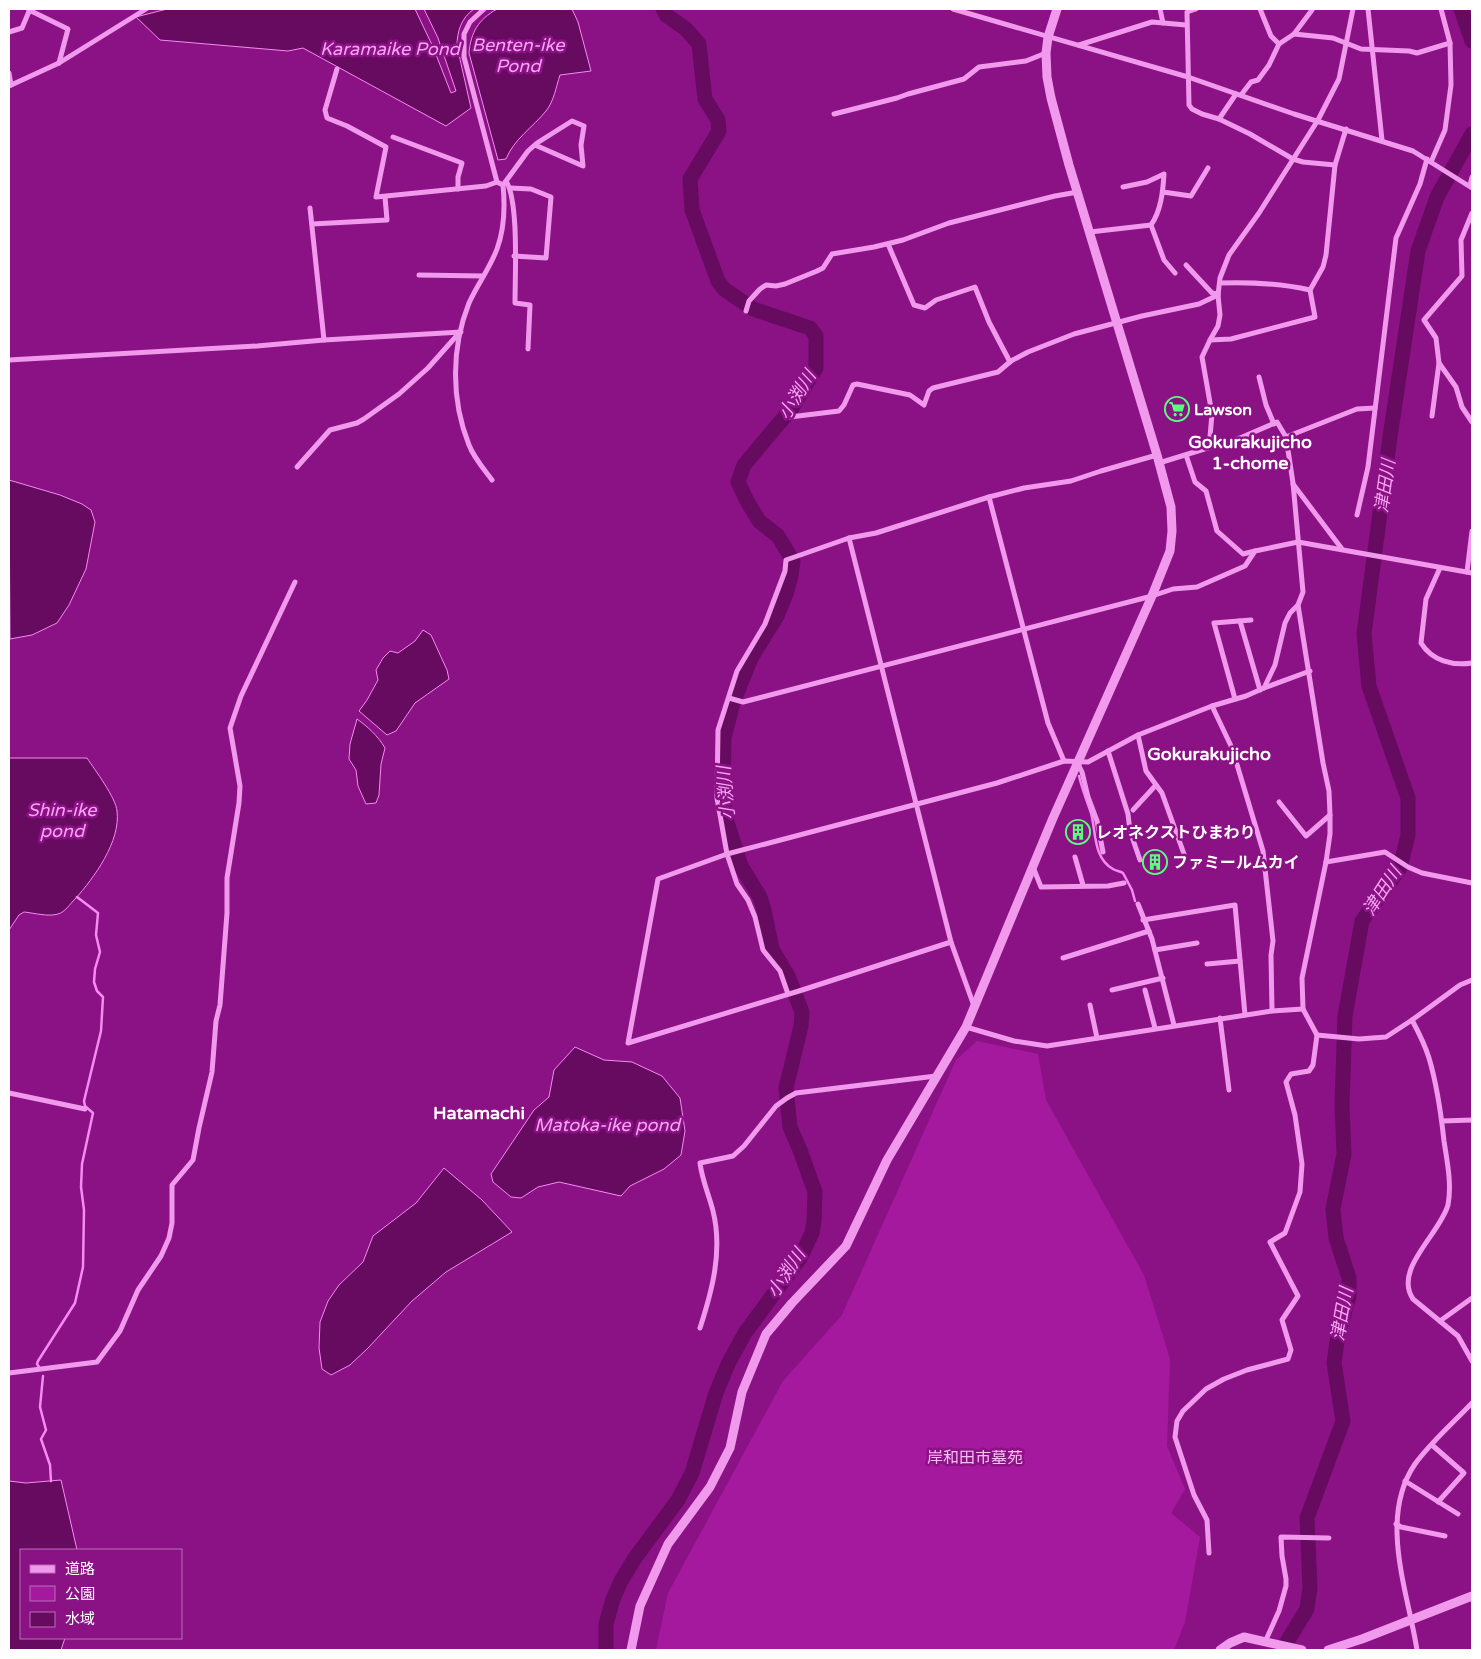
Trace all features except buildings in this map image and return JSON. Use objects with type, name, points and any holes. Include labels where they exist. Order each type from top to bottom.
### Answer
[{"type":"street","points":[[9,73],[10,85],[59,63],[144,9]]},
{"type":"street","points":[[484,9],[470,22],[464,34],[464,57],[497,182]]},
{"type":"street","points":[[953,9],[1188,77],[1382,140],[1413,151],[1471,186],[1472,177]]},
{"type":"street","points":[[631,1650],[640,1606],[668,1544],[710,1487],[730,1448],[742,1392],[766,1334],[846,1246],[887,1160],[966,1027],[1032,866],[1152,596],[1170,551],[1172,531],[1171,507],[1051,98],[1047,76],[1046,53],[1048,37],[1057,9]]},
{"type":"street","points":[[1160,9],[1162,23]]},
{"type":"street","points":[[1196,9],[1187,12],[1186,25],[1189,105],[1192,109],[1219,119],[1294,159],[1304,162],[1335,165]]},
{"type":"street","points":[[1260,9],[1271,36],[1279,44]]},
{"type":"street","points":[[1209,448],[1212,414],[1202,358],[1218,326],[1220,315],[1218,295],[1229,255],[1294,159],[1318,120],[1339,79],[1353,9]]},
{"type":"street","points":[[1368,9],[1382,140]]},
{"type":"street","points":[[1357,515],[1368,467],[1396,238],[1432,162],[1445,130],[1449,108],[1451,85],[1450,43],[1441,9]]},
{"type":"street","points":[[9,32],[22,28],[30,10],[68,29],[59,63]]},
{"type":"street","points":[[1219,119],[1251,82],[1258,80],[1269,65],[1279,44],[1294,34],[1312,10]]},
{"type":"street","points":[[1079,46],[1152,22],[1186,25]]},
{"type":"street","points":[[1294,34],[1333,38],[1361,49],[1409,50],[1417,53],[1450,43]]},
{"type":"street","points":[[834,114],[964,79],[979,67],[1026,61],[1046,53]]},
{"type":"street","points":[[337,69],[325,110],[327,118],[347,126],[386,147],[376,197],[486,186],[497,182],[504,183],[510,188],[532,189],[551,196],[546,258],[514,256]]},
{"type":"street","points":[[492,480],[469,446],[460,416],[456,390],[455,362],[460,332],[469,304],[497,248],[502,226],[504,183],[528,151],[535,145],[572,121],[584,126],[581,145],[583,166],[535,145]]},
{"type":"street","points":[[1210,340],[1231,339],[1315,317],[1310,290],[1323,266],[1326,255],[1335,165],[1346,129]]},
{"type":"street","points":[[393,137],[462,163],[458,177],[458,189]]},
{"type":"street","points":[[1163,192],[1191,196],[1202,184],[1208,168]]},
{"type":"street","points":[[1090,232],[1150,225],[1155,219],[1163,192],[1164,174],[1147,182],[1123,187]]},
{"type":"street","points":[[510,188],[514,208],[515,303],[530,305],[528,349]]},
{"type":"street","points":[[746,311],[749,301],[766,285],[776,286],[785,284],[817,271],[823,268],[832,254],[888,244],[949,223],[1078,192]]},
{"type":"street","points":[[312,224],[388,220],[385,197]]},
{"type":"street","points":[[310,208],[324,340]]},
{"type":"street","points":[[1432,416],[1439,363],[1436,338],[1424,320],[1462,276],[1462,240],[1472,213]]},
{"type":"street","points":[[1150,225],[1162,260],[1175,273]]},
{"type":"street","points":[[888,244],[914,304],[925,308],[936,300],[975,287],[989,322],[1010,362]]},
{"type":"street","points":[[1186,265],[1212,293],[1218,295]]},
{"type":"street","points":[[419,275],[483,276]]},
{"type":"street","points":[[1220,283],[1254,282],[1310,290]]},
{"type":"street","points":[[790,417],[839,411],[844,405],[852,385],[857,384],[910,395],[924,405],[929,391],[933,388],[998,372],[1010,362],[1028,352],[1066,337],[1101,326],[1118,324],[1142,316],[1199,304],[1218,295]]},
{"type":"street","points":[[9,360],[460,332]]},
{"type":"street","points":[[297,467],[330,430],[364,419],[404,389],[428,368],[460,332]]},
{"type":"street","points":[[1439,363],[1456,387],[1462,407],[1472,422]]},
{"type":"street","points":[[1259,377],[1266,405],[1274,424]]},
{"type":"street","points":[[1286,437],[1356,408],[1375,408]]},
{"type":"street","points":[[788,994],[780,972],[763,950],[755,917],[748,900],[737,884],[727,854],[717,798],[718,730],[737,671],[765,624],[785,571],[786,560],[849,538],[876,533],[989,497],[1024,488],[1071,482],[1101,471],[1186,455],[1240,438],[1277,422],[1286,437],[1293,483],[1303,592],[1298,604],[1290,613],[1285,623],[1275,665],[1262,689]]},
{"type":"street","points":[[1186,455],[1195,482],[1206,491],[1217,531],[1243,554],[1298,542],[1470,573],[1472,531]]},
{"type":"street","points":[[1293,483],[1342,550]]},
{"type":"street","points":[[989,497],[1048,723],[1064,762]]},
{"type":"street","points":[[849,538],[951,942],[974,1006]]},
{"type":"street","points":[[729,698],[743,702],[1173,589],[1189,589],[1245,566],[1255,551]]},
{"type":"street","points":[[1440,568],[1426,598],[1421,643],[1425,649],[1439,660],[1458,666],[1472,664]]},
{"type":"street","points":[[9,1373],[97,1362],[120,1331],[138,1290],[161,1256],[168,1238],[172,1223],[172,1185],[194,1160],[199,1128],[212,1072],[216,1021],[220,1006],[227,913],[227,878],[240,786],[230,728],[241,696],[295,582]]},
{"type":"street","points":[[1210,1553],[1207,1520],[1194,1496],[1175,1437],[1177,1421],[1183,1412],[1206,1389],[1224,1379],[1248,1370],[1288,1360],[1290,1350],[1282,1320],[1298,1296],[1270,1242],[1285,1233],[1300,1192],[1302,1164],[1295,1116],[1286,1082],[1291,1074],[1309,1072],[1313,1065],[1317,1035],[1304,1009],[1302,978],[1326,862],[1330,834],[1330,814],[1329,790],[1298,604]]},
{"type":"street","points":[[1235,699],[1214,623],[1251,620]]},
{"type":"street","points":[[1240,621],[1262,689]]},
{"type":"street","points":[[951,942],[628,1043],[658,879],[727,854],[997,783],[1064,762],[1088,762],[1138,735],[1212,706],[1310,672]]},
{"type":"street","points":[[1212,706],[1232,748],[1262,851],[1273,941],[1271,955],[1272,1011]]},
{"type":"street","points":[[1138,735],[1146,771],[1162,793],[1184,854]]},
{"type":"street","points":[[1108,751],[1140,860]]},
{"type":"street","points":[[1077,763],[1082,772],[1097,821],[1103,852]]},
{"type":"street","points":[[1133,810],[1156,785]]},
{"type":"street","points":[[1116,799],[1122,796]]},
{"type":"street","points":[[1279,802],[1306,836],[1330,814]]},
{"type":"street","points":[[1092,808],[1099,806]]},
{"type":"street","points":[[1124,833],[1130,831]]},
{"type":"street","points":[[1326,862],[1385,852],[1408,867],[1422,873],[1472,883]]},
{"type":"street","points":[[1075,857],[1083,885]]},
{"type":"street","points":[[1032,866],[1042,887],[1108,886],[1124,883]]},
{"type":"street","points":[[1107,879],[1108,886]]},
{"type":"street","points":[[1138,904],[1155,950],[1174,1025]]},
{"type":"street","points":[[1144,920],[1235,905],[1245,1015]]},
{"type":"street","points":[[1063,958],[1149,931]]},
{"type":"street","points":[[1155,950],[1197,942]]},
{"type":"street","points":[[1207,964],[1240,961]]},
{"type":"street","points":[[1112,990],[1163,978]]},
{"type":"street","points":[[1317,1035],[1358,1039],[1386,1037],[1460,985],[1472,980]]},
{"type":"street","points":[[1145,990],[1155,1028]]},
{"type":"street","points":[[1090,1005],[1098,1038]]},
{"type":"street","points":[[966,1027],[1014,1041],[1047,1046],[1220,1018],[1304,1009]]},
{"type":"street","points":[[1220,1018],[1229,1090]]},
{"type":"street","points":[[1412,1020],[1430,1059],[1442,1121],[1450,1191],[1447,1206],[1410,1270],[1407,1281],[1408,1292],[1413,1299],[1458,1336],[1472,1361]]},
{"type":"street","points":[[700,1328],[713,1287],[717,1235],[714,1212],[701,1174],[700,1163],[733,1156],[744,1146],[776,1106],[796,1093],[936,1076]]},
{"type":"street","points":[[9,1093],[85,1109]]},
{"type":"street","points":[[1442,1121],[1472,1120]]},
{"type":"street","points":[[1440,1321],[1472,1298]]},
{"type":"street","points":[[1417,1650],[1399,1558],[1396,1524],[1401,1496],[1405,1482],[1414,1465],[1472,1403]]},
{"type":"street","points":[[1432,1445],[1464,1473],[1438,1502]]},
{"type":"street","points":[[1405,1482],[1458,1514]]},
{"type":"street","points":[[1396,1524],[1401,1527],[1445,1536]]},
{"type":"street","points":[[1268,1642],[1286,1586],[1281,1537],[1329,1538]]},
{"type":"street","points":[[1328,1650],[1472,1596]]},
{"type":"street","points":[[1220,1650],[1244,1637],[1302,1650]]},
{"type":"green space","name":"岸和田市墓苑","points":[[977,1041],[1038,1054],[1046,1100],[1144,1275],[1170,1359],[1167,1446],[1185,1489],[1171,1513],[1200,1537],[1185,1622],[1174,1650],[656,1650],[668,1593],[783,1381],[842,1315],[956,1060]]},
{"type":"water","name":"Karamaike Pond","points":[[167,9],[415,9],[433,47],[451,93],[456,91],[438,38],[424,9],[474,9],[461,26],[457,46],[471,108],[446,126],[303,48],[288,51],[160,40],[136,17]]},
{"type":"water","name":"Benten-ike Pond","points":[[497,9],[572,9],[578,22],[591,71],[560,75],[549,107],[514,145],[506,159],[498,160],[469,53],[474,33],[480,22]]},
{"type":"water","points":[[9,480],[60,495],[82,504],[91,510],[95,522],[86,569],[69,605],[57,623],[32,635],[10,639]]},
{"type":"water","points":[[423,630],[431,635],[447,670],[449,679],[415,703],[396,731],[387,735],[359,711],[378,680],[376,670],[383,658],[390,651],[398,653],[415,641]]},
{"type":"water","points":[[357,719],[372,732],[385,748],[381,764],[379,795],[376,803],[366,804],[358,786],[356,770],[349,759],[350,744]]},
{"type":"water","name":"Shin-ike pond","points":[[9,758],[87,758],[105,784],[116,805],[117,823],[115,834],[98,870],[67,908],[61,913],[54,915],[24,912],[19,915],[9,930]]},
{"type":"water","name":"Matoka-ike pond","points":[[575,1047],[604,1060],[632,1062],[662,1076],[680,1098],[685,1131],[681,1155],[664,1169],[630,1186],[621,1196],[559,1182],[538,1187],[521,1198],[511,1197],[493,1182],[491,1174],[534,1110],[549,1097],[554,1070]]},
{"type":"water","points":[[444,1168],[482,1200],[512,1232],[446,1272],[412,1301],[350,1365],[331,1375],[322,1369],[319,1348],[320,1322],[328,1301],[339,1285],[363,1262],[373,1236],[416,1203]]},
{"type":"water","points":[[61,1480],[77,1549],[20,1549],[20,1639],[65,1639],[61,1650],[9,1650],[9,1481],[26,1483]]},
{"type":"waterway","name":"小渕川","points":[[606,1650],[606,1624],[613,1599],[621,1581],[635,1558],[678,1500],[692,1473],[716,1393],[728,1364],[745,1333],[800,1258],[812,1233],[814,1221],[815,1192],[790,1127],[786,1088],[801,1026],[802,1012],[788,976],[772,949],[760,897],[741,866],[725,816],[723,786],[724,738],[733,703],[751,658],[777,616],[786,594],[793,561],[778,536],[759,521],[738,482],[744,465],[792,408],[816,368],[816,336],[810,328],[753,309],[724,289],[718,281],[692,210],[690,179],[719,131],[718,120],[705,99],[699,44],[686,29],[666,15],[663,9]]},
{"type":"waterway","name":"津田川","points":[[1461,9],[1472,41]]},
{"type":"waterway","name":"津田川","points":[[1282,1650],[1307,1609],[1310,1588],[1307,1518],[1343,1421],[1334,1363],[1338,1335],[1349,1297],[1349,1278],[1336,1238],[1333,1209],[1344,1154],[1342,1105],[1345,1016],[1362,921],[1400,868],[1408,835],[1408,798],[1369,686],[1364,634],[1390,437],[1418,251],[1437,197],[1472,134]]},
{"type":"waterway","points":[[1079,776],[1091,813],[1096,844],[1102,858],[1114,870],[1123,873],[1132,890],[1135,901]]},
{"type":"waterway","points":[[39,1367],[38,1361],[75,1303],[83,1267],[84,1210],[81,1187],[82,1164],[93,1113],[85,1106],[84,1101],[101,1031],[103,997],[97,991],[94,982],[95,969],[100,952],[96,935],[98,913],[77,897]]},
{"type":"waterway","points":[[43,1376],[40,1407],[46,1430],[41,1439],[50,1465],[51,1481]]},
{"type":"place","name":"Lawson","points":[[1177,409]]},
{"type":"place","name":"レオネクストひまわり","points":[[1078,832]]},
{"type":"place","name":"ファミールムカイ","points":[[1155,862]]},
{"type":"district","name":"Gokurakujicho 1-chome","points":[[1250,452]]},
{"type":"district","name":"Gokurakujicho","points":[[1209,754]]},
{"type":"district","name":"Hatamachi","points":[[479,1113]]}]
